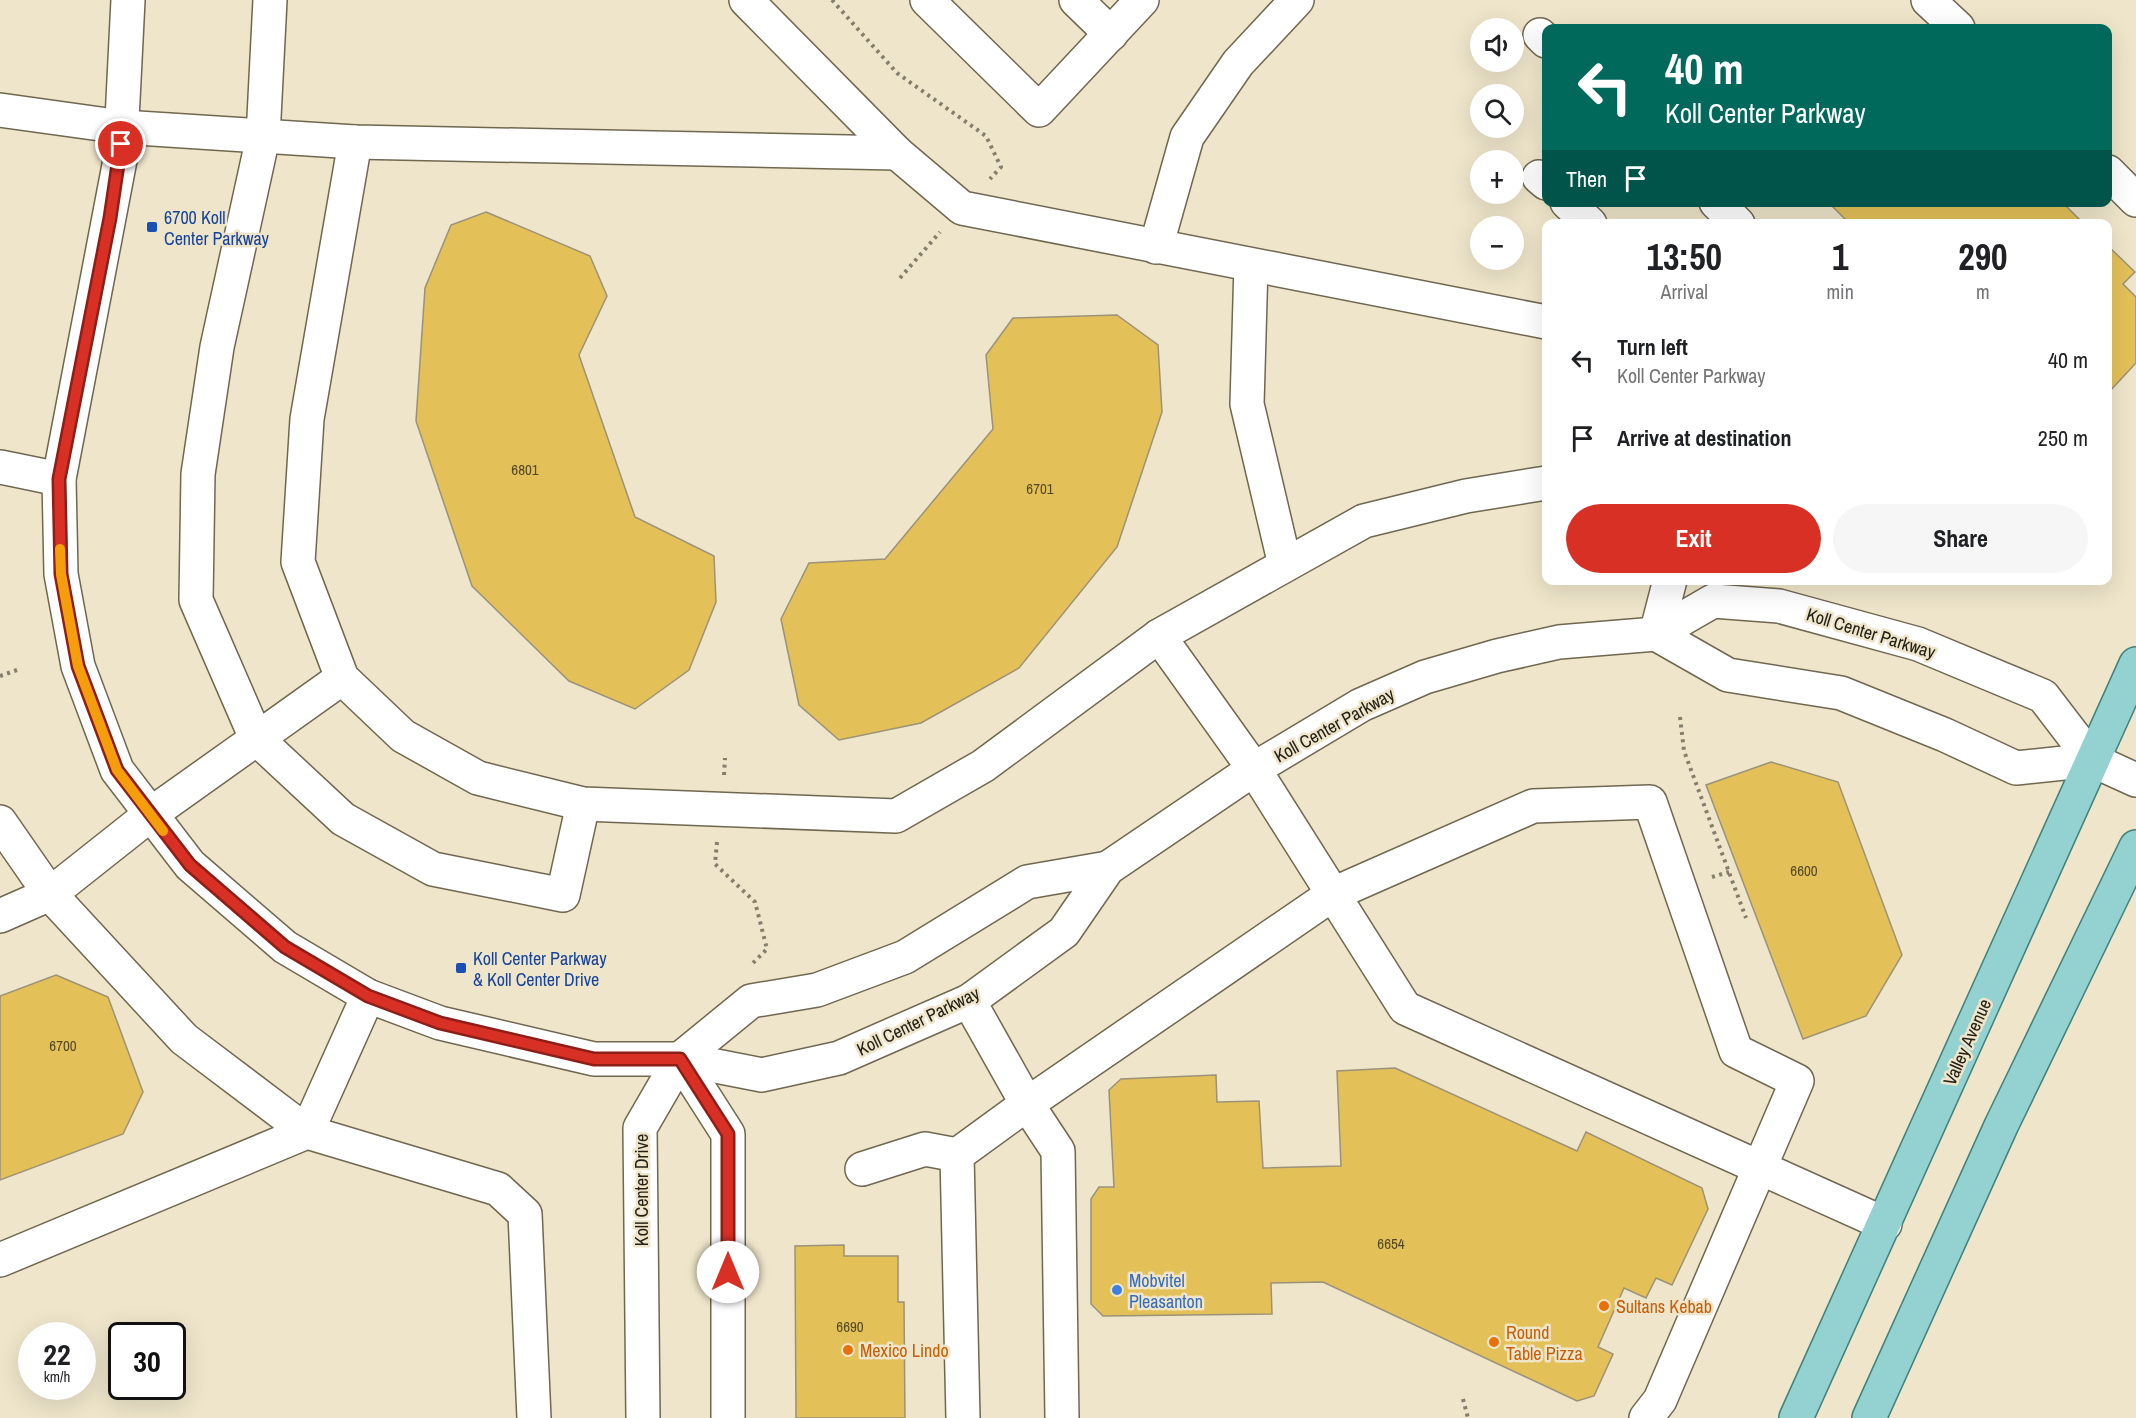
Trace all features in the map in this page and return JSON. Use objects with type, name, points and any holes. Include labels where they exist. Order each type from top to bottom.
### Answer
[{"type":"main road","name":"Valley Avenue","points":[[1796,1418],[1886,1224],[2136,664]]},
{"type":"main road","points":[[1869,1418],[2001,1126],[2136,847]]},
{"type":"street","name":"Koll Center Parkway","points":[[128,0],[120,160],[59,479],[61,574],[78,666],[117,770],[190,865],[285,947],[368,996],[440,1023],[594,1059],[680,1059],[762,1075],[839,1058],[969,1001],[1064,932],[1108,868],[1254,770],[1361,705],[1425,677],[1497,656],[1559,642],[1656,634],[1713,601],[1779,606],[1918,644],[2043,696],[2092,760],[2136,780]]},
{"type":"street","points":[[270,0],[263,137],[217,347],[200,463],[196,600],[256,738],[343,819],[433,869],[563,895],[583,804]]},
{"type":"street","points":[[746,0],[897,153],[962,208],[1542,321]]},
{"type":"street","points":[[927,0],[1039,110],[1142,0]]},
{"type":"street","points":[[1076,0],[1111,34]]},
{"type":"street","points":[[1156,247],[1187,137],[1238,63],[1298,0]]},
{"type":"street","points":[[1928,0],[1954,24]]},
{"type":"street","points":[[0,110],[122,127],[355,142],[897,153]]},
{"type":"street","points":[[355,142],[307,419],[298,562],[342,678],[403,736],[478,778],[583,804],[896,816],[983,766],[1159,636],[1364,521],[1466,496],[1542,484]]},
{"type":"street","points":[[2112,176],[2136,200]]},
{"type":"street","points":[[1572,207],[1585,219]]},
{"type":"street","points":[[1721,207],[1733,219]]},
{"type":"street","points":[[1251,265],[1247,404],[1285,565]]},
{"type":"street","points":[[0,467],[59,479]]},
{"type":"street","points":[[1669,585],[1656,634],[1728,675],[1841,693],[1945,735],[2016,768],[2092,760]]},
{"type":"street","points":[[1159,636],[1254,770],[1405,1008],[1886,1224]]},
{"type":"street","points":[[0,916],[50,894],[151,814],[342,678]]},
{"type":"street","points":[[862,1169],[926,1149],[957,1155],[1027,1104],[1333,894],[1533,806],[1650,801],[1736,1051],[1797,1081],[1660,1400],[1646,1418]]},
{"type":"street","points":[[0,822],[50,894],[184,1039],[307,1132],[498,1189],[525,1214],[534,1418]]},
{"type":"street","name":"Koll Center Parkway","points":[[680,1059],[751,1001],[817,990],[905,957],[1027,882],[1108,868]]},
{"type":"street","points":[[0,1260],[307,1132],[368,996]]},
{"type":"street","points":[[969,1001],[1027,1104],[1058,1151],[1062,1418]]},
{"type":"street","points":[[680,1059],[728,1134],[728,1418]]},
{"type":"street","name":"Koll Center Drive","points":[[643,1418],[640,1128],[680,1059]]},
{"type":"street","points":[[957,1155],[963,1418]]},
{"type":"path","points":[[0,676],[17,670]]},
{"type":"path","points":[[1680,717],[1684,751],[1746,918]]},
{"type":"path","points":[[725,758],[715,864],[755,902],[767,950],[746,970]]},
{"type":"path","points":[[1463,1399],[1468,1418]]},
{"type":"building","points":[[1833,207],[2067,207],[2079,219],[1845,219]]},
{"type":"building","points":[[486,212],[590,256],[607,296],[579,355],[635,517],[714,556],[716,602],[689,670],[635,709],[569,681],[472,586],[416,421],[425,288],[451,225]]},
{"type":"building","points":[[2112,250],[2135,272],[2123,284],[2136,297],[2136,363],[2112,389]]},
{"type":"building","points":[[1117,315],[1158,345],[1162,412],[1117,547],[1019,668],[921,723],[839,740],[799,705],[781,619],[809,563],[885,559],[993,429],[986,355],[1013,318]]},
{"type":"building","points":[[1771,762],[1838,782],[1902,955],[1866,1016],[1803,1039],[1706,785]]},
{"type":"building","points":[[56,975],[108,997],[143,1092],[123,1134],[0,1180],[0,996]]},
{"type":"building","points":[[1395,1068],[1577,1151],[1586,1132],[1702,1188],[1708,1209],[1672,1285],[1656,1278],[1646,1298],[1624,1288],[1598,1347],[1613,1354],[1594,1396],[1577,1401],[1323,1282],[1271,1283],[1272,1314],[1103,1316],[1091,1304],[1091,1199],[1099,1187],[1114,1187],[1109,1090],[1121,1079],[1216,1075],[1217,1102],[1259,1101],[1263,1168],[1341,1166],[1337,1071]]},
{"type":"building","points":[[844,1245],[844,1256],[898,1256],[898,1302],[904,1302],[905,1418],[796,1418],[795,1246]]},
{"type":"slow traffic","points":[[60,549],[61,574],[78,666],[117,770],[163,831]]},
{"type":"place","name":"6700 Koll Center Parkway","points":[[152,227]]},
{"type":"place","name":"Koll Center Parkway & Koll Center Drive","points":[[461,968]]},
{"type":"place","name":"Mobvitel Pleasanton","points":[[1117,1290]]},
{"type":"place","name":"Sultans Kebab","points":[[1604,1306]]},
{"type":"place","name":"Round Table Pizza","points":[[1494,1342]]},
{"type":"place","name":"Mexico Lindo","points":[[848,1350]]},
{"type":"route","points":[[121,144],[110,218],[59,479],[61,574],[78,666],[117,770],[190,865],[285,947],[368,996],[440,1023],[594,1059],[680,1059],[728,1134],[728,1272]]}]
